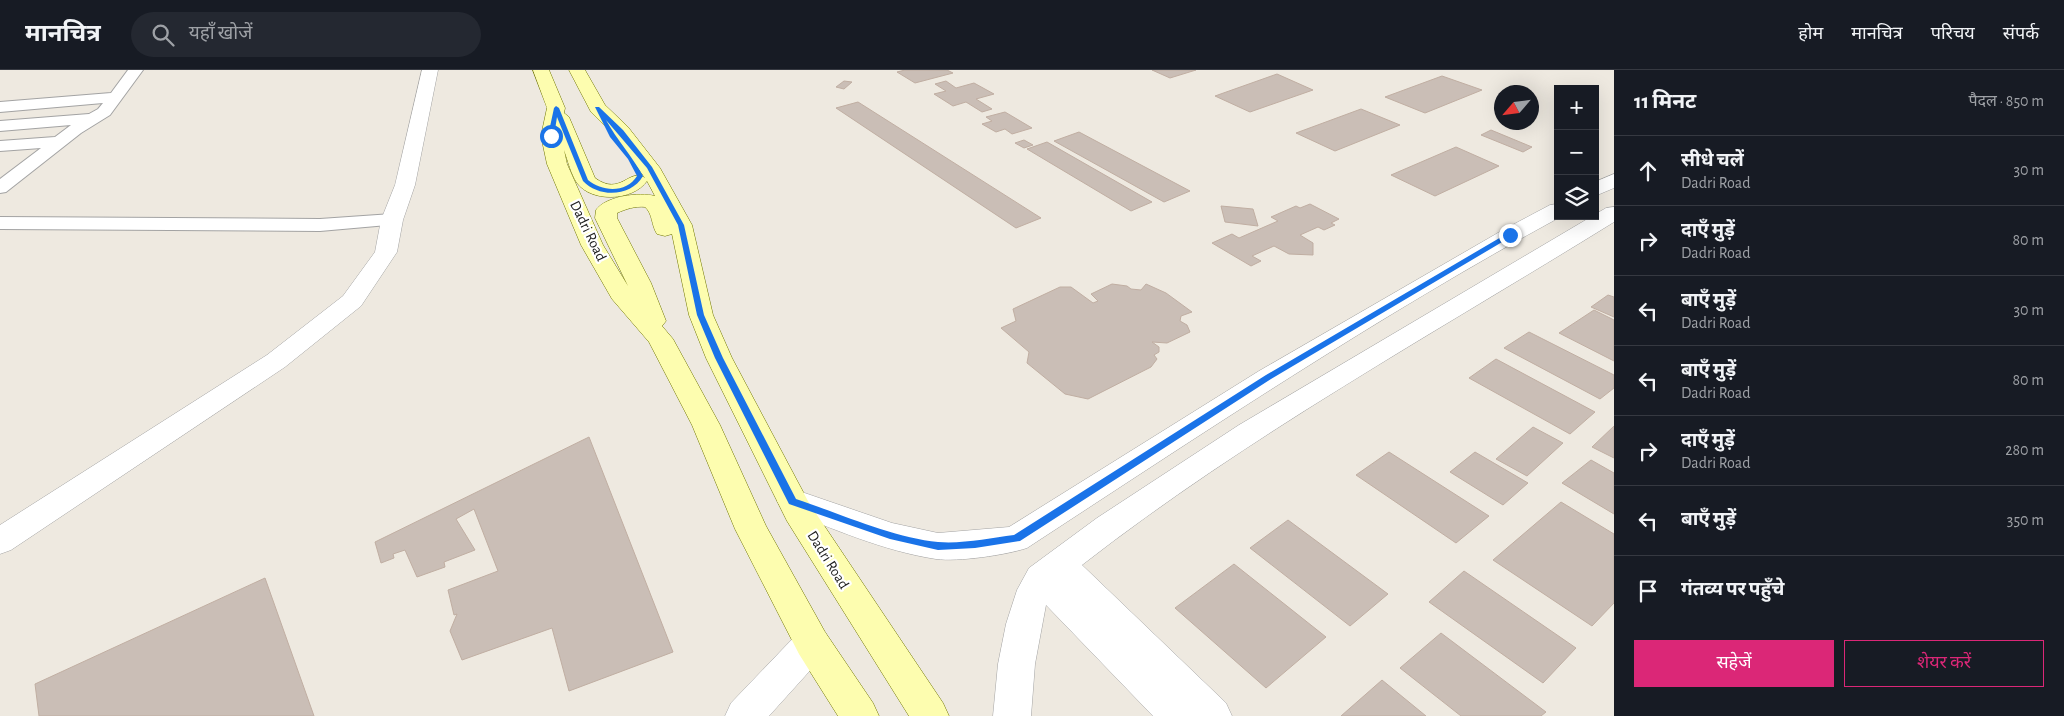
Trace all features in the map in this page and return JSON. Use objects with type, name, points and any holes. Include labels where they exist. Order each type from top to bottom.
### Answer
[{"type":"main road","name":"Dadri Road","points":[[542,70],[586,181],[592,187],[607,191],[622,190],[636,184],[640,176],[630,158],[612,137],[577,70]]},
{"type":"main road","name":"Dadri Road","points":[[556,108],[551,136],[557,164],[592,244],[621,294],[660,339]]},
{"type":"main road","name":"Dadri Road","points":[[597,108],[621,131],[650,168],[681,225],[700,315]]},
{"type":"main road","name":"Dadri Road","points":[[860,716],[812,643],[751,529],[706,425],[660,339],[639,283],[606,218],[607,210],[616,205],[628,201],[650,201],[658,206],[675,263],[719,358],[793,501],[852,598],[930,716]]},
{"type":"street","points":[[0,188],[60,142],[104,112],[136,70]]},
{"type":"street","points":[[0,541],[276,360],[352,301],[386,252],[392,220],[405,184],[430,70]]},
{"type":"street","points":[[0,107],[116,97]]},
{"type":"street","points":[[0,126],[94,118]]},
{"type":"street","points":[[0,146],[60,142]]},
{"type":"street","points":[[0,170],[25,169]]},
{"type":"street","points":[[1599,188],[1614,180]]},
{"type":"street","points":[[793,501],[890,536],[938,546],[1016,539],[1268,377],[1510,235],[1554,212]]},
{"type":"street","points":[[1012,716],[1019,647],[1030,597],[1033,588],[1050,571],[1112,523],[1299,402],[1614,214]]},
{"type":"street","points":[[3,225],[320,225],[392,220]]},
{"type":"street","points":[[1121,473],[1151,497]]},
{"type":"street","points":[[1050,571],[1179,716]]},
{"type":"street","points":[[1050,571],[1213,716]]},
{"type":"street","points":[[744,716],[812,643]]},
{"type":"building","points":[[905,70],[947,70],[953,73],[915,83],[897,72]]},
{"type":"building","points":[[1152,70],[1196,70],[1170,78]]},
{"type":"building","points":[[1277,74],[1313,90],[1250,112],[1215,96]]},
{"type":"building","points":[[1442,76],[1482,90],[1425,113],[1385,97]]},
{"type":"building","points":[[844,81],[852,82],[844,89],[836,87]]},
{"type":"building","points":[[946,81],[956,88],[974,83],[994,94],[976,99],[992,109],[982,112],[966,102],[953,106],[934,94],[946,91],[935,84]]},
{"type":"building","points":[[858,102],[1041,218],[1016,228],[836,108]]},
{"type":"building","points":[[1361,109],[1400,125],[1335,151],[1296,133]]},
{"type":"building","points":[[1005,112],[1032,128],[1012,134],[1005,129],[996,132],[982,124],[992,121],[986,117]]},
{"type":"building","points":[[1491,130],[1532,147],[1523,152],[1481,135]]},
{"type":"building","points":[[1079,132],[1190,191],[1164,202],[1054,141]]},
{"type":"building","points":[[1024,140],[1033,145],[1024,148],[1015,143]]},
{"type":"building","points":[[1047,142],[1152,202],[1131,211],[1027,149]]},
{"type":"building","points":[[1456,147],[1499,166],[1435,196],[1391,175]]},
{"type":"building","points":[[1310,204],[1339,219],[1331,223],[1335,225],[1324,230],[1318,227],[1300,235],[1313,243],[1313,255],[1289,254],[1274,246],[1252,256],[1261,261],[1251,266],[1212,243],[1232,234],[1239,238],[1278,221],[1271,217],[1296,206],[1300,208]]},
{"type":"building","points":[[1221,206],[1253,209],[1258,226],[1225,222]]},
{"type":"building","points":[[1112,284],[1141,290],[1146,284],[1166,293],[1192,312],[1181,316],[1180,321],[1187,325],[1190,332],[1167,343],[1152,342],[1159,347],[1159,352],[1154,355],[1157,359],[1151,367],[1088,399],[1065,394],[1027,363],[1029,352],[1001,328],[1016,321],[1013,309],[1060,287],[1071,287],[1093,303],[1098,301],[1091,294]]},
{"type":"building","points":[[1608,295],[1614,297],[1614,317],[1591,307]]},
{"type":"building","points":[[1594,310],[1614,320],[1614,361],[1559,333]]},
{"type":"building","points":[[1529,332],[1614,375],[1614,388],[1600,399],[1504,348]]},
{"type":"building","points":[[1496,359],[1595,412],[1570,434],[1469,378]]},
{"type":"building","points":[[1614,426],[1614,458],[1592,447]]},
{"type":"building","points":[[1533,427],[1563,443],[1527,476],[1496,459]]},
{"type":"building","points":[[589,437],[673,652],[569,691],[552,628],[462,660],[450,631],[457,614],[454,615],[448,590],[498,571],[474,509],[456,519],[475,550],[444,562],[445,567],[417,577],[405,550],[393,554],[394,558],[381,563],[375,542]]},
{"type":"building","points":[[1389,452],[1489,516],[1456,543],[1356,475]]},
{"type":"building","points":[[1475,452],[1528,483],[1503,505],[1450,472]]},
{"type":"building","points":[[1591,460],[1614,473],[1614,514],[1562,483]]},
{"type":"building","points":[[1561,502],[1614,534],[1614,603],[1592,626],[1493,560]]},
{"type":"building","points":[[1288,520],[1388,594],[1350,626],[1250,548]]},
{"type":"building","points":[[1234,564],[1326,637],[1266,688],[1175,608]]},
{"type":"building","points":[[1464,571],[1576,648],[1543,683],[1429,602]]},
{"type":"building","points":[[265,578],[314,716],[39,716],[35,684]]},
{"type":"building","points":[[1441,633],[1546,712],[1541,716],[1461,716],[1400,668]]},
{"type":"building","points":[[1382,680],[1426,716],[1341,716]]},
{"type":"route","points":[[551,136],[556,108],[586,181],[592,187],[607,191],[622,190],[636,184],[640,176],[630,158],[612,137],[597,108],[621,131],[650,168],[681,225],[700,315],[719,358],[793,501],[890,536],[938,546],[1016,539],[1268,377],[1302,359],[1510,235]]}]
